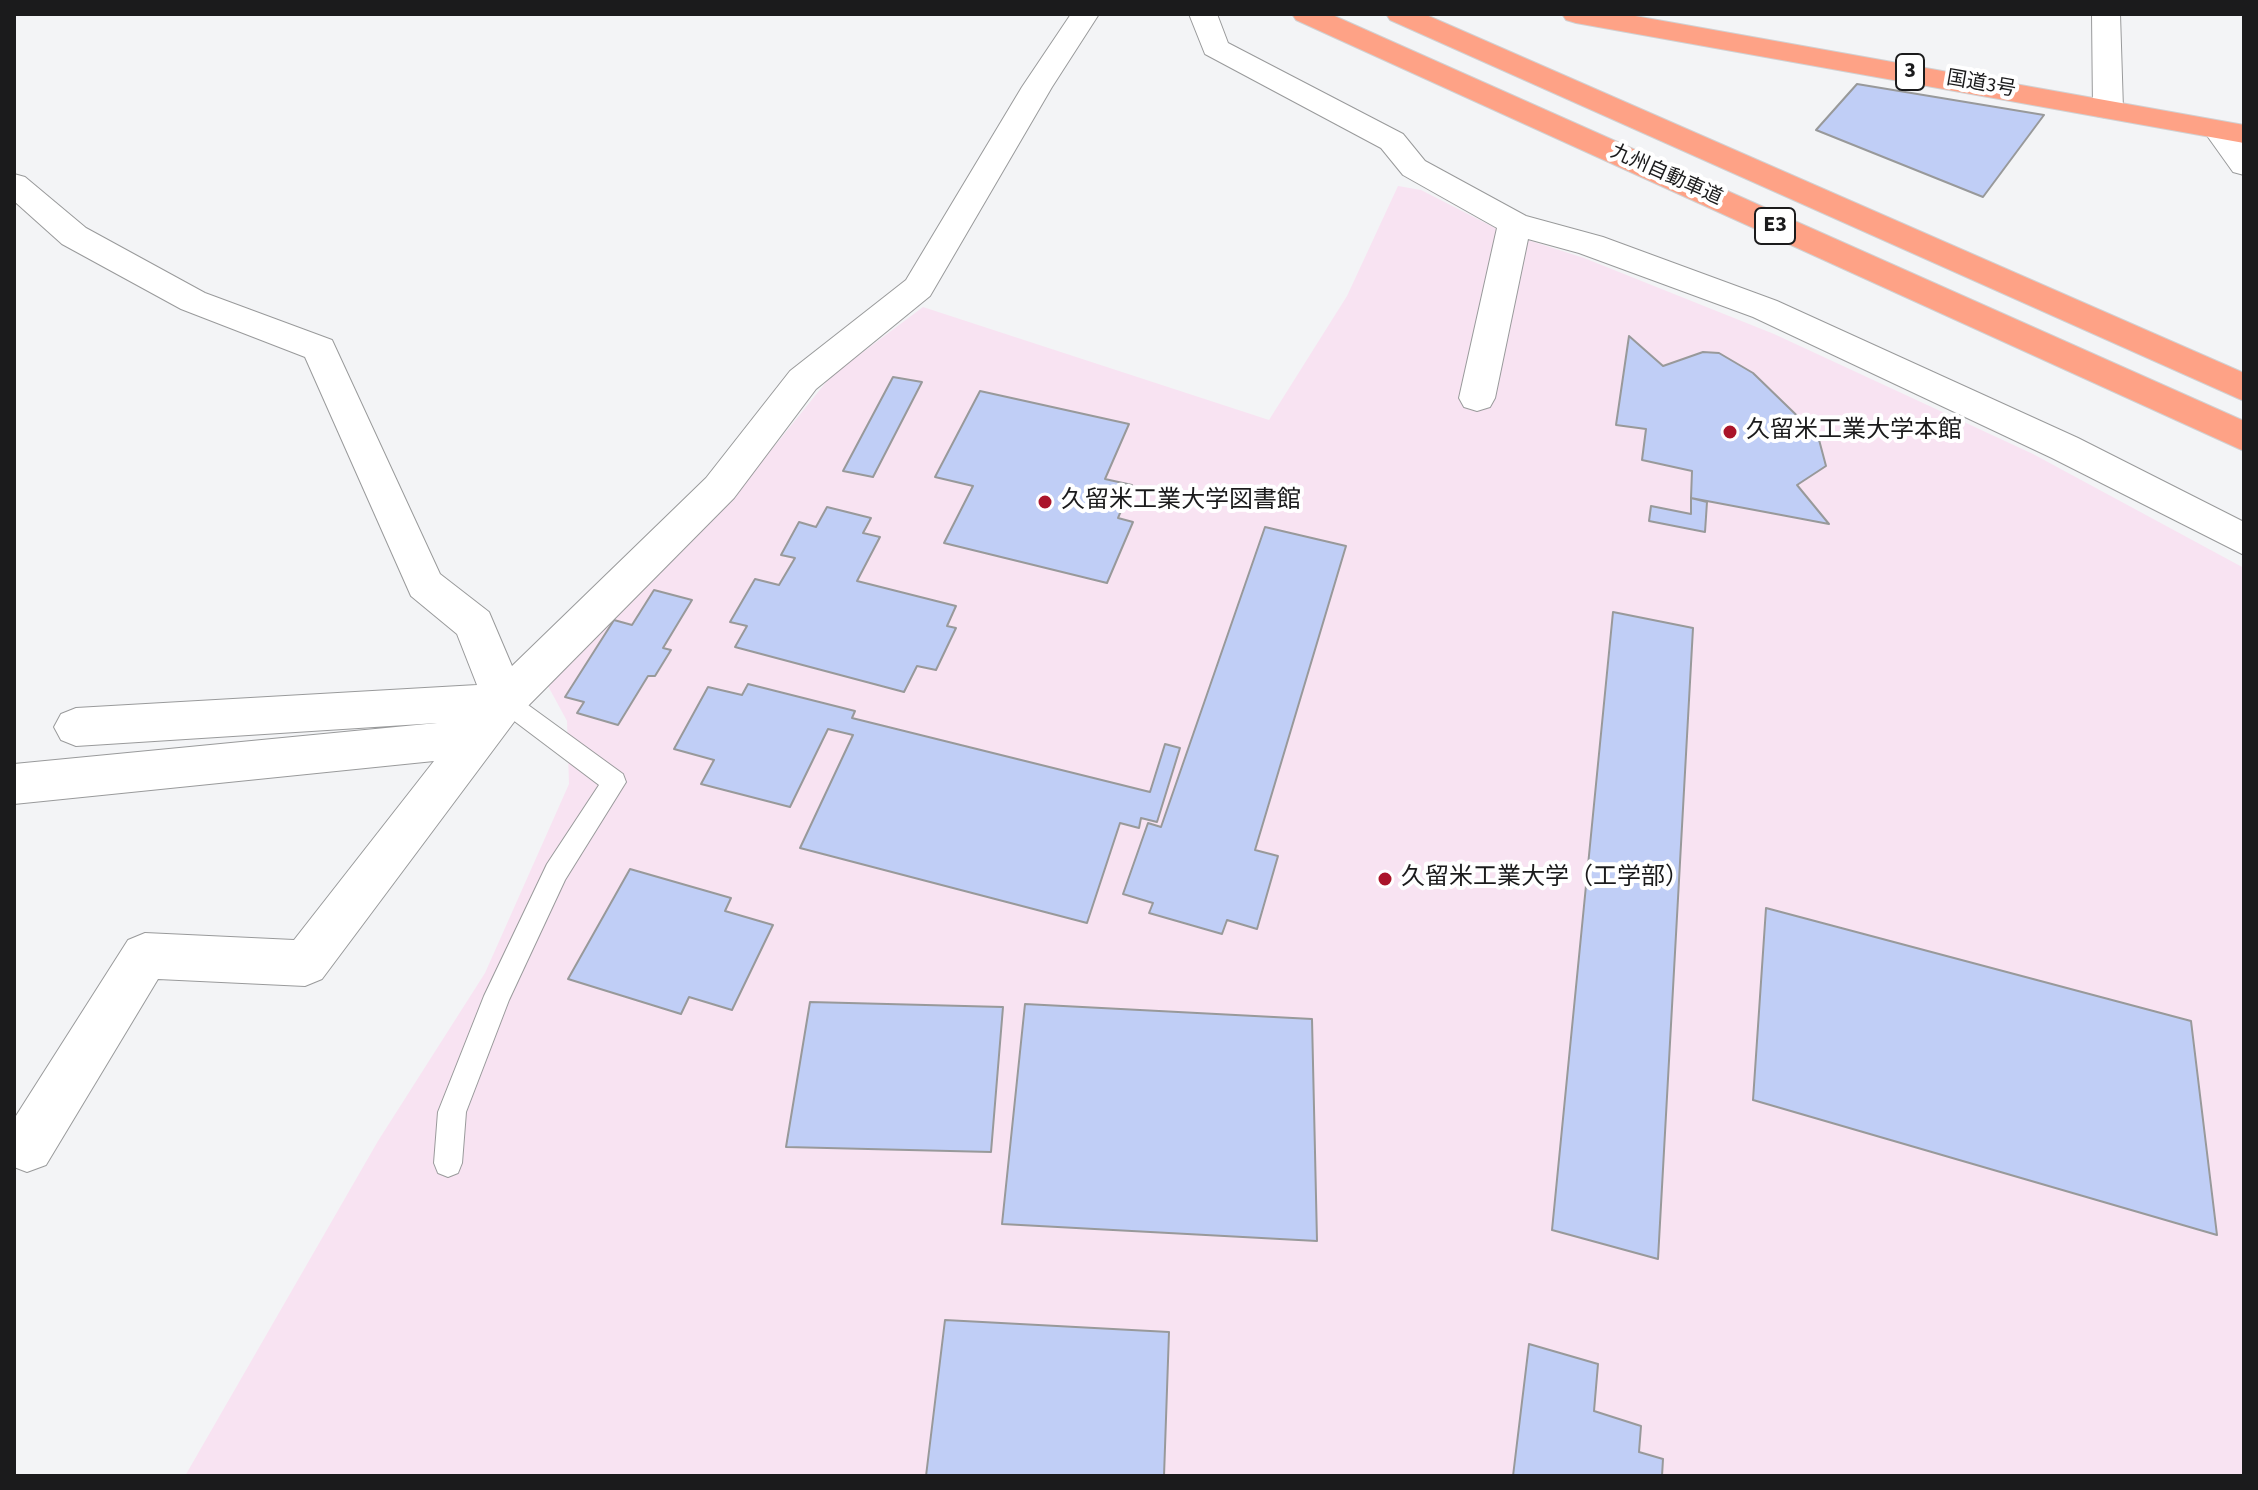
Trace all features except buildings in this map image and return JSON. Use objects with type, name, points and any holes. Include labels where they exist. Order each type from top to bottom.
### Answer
[{"type":"highway","name":"九州自動車道","points":[[1306,14],[2244,437]]},
{"type":"highway","name":"九州自動車道","points":[[1400,14],[2244,388]]},
{"type":"highway","name":"国道3号","points":[[1576,14],[2231,132]]},
{"type":"street","points":[[27,1146],[145,956],[305,963],[492,720],[720,488],[803,380],[918,288],[1037,87],[1085,14]]},
{"type":"street","points":[[1203,14],[1215,48],[1392,141],[1414,168],[1514,224],[1591,245],[1765,309],[2065,448],[2244,540]]},
{"type":"street","points":[[2106,14],[2108,109]]},
{"type":"street","points":[[2231,132],[2244,165]]},
{"type":"street","points":[[14,184],[74,236],[193,301],[319,349],[425,585],[474,624],[492,720]]},
{"type":"street","points":[[1477,398],[1514,224]]},
{"type":"street","points":[[76,727],[492,720]]},
{"type":"street","points":[[14,784],[492,720]]},
{"type":"lane","points":[[448,1163],[452,1112],[497,996],[556,872],[614,782],[492,720]]},
{"type":"shaded area","name":"久留米工業大学（工学部）","points":[[1398,186],[1421,190],[1503,232],[1584,258],[1774,334],[2033,454],[2244,568],[2244,1476],[185,1476],[378,1141],[485,973],[569,784],[567,721],[548,686],[768,454],[831,376],[923,307],[1269,420],[1347,296]]},
{"type":"place","name":"久留米工業大学本館","points":[[1730,432]]},
{"type":"place","name":"久留米工業大学図書館","points":[[1045,502]]},
{"type":"place","name":"久留米工業大学（工学部）","points":[[1385,879]]}]
